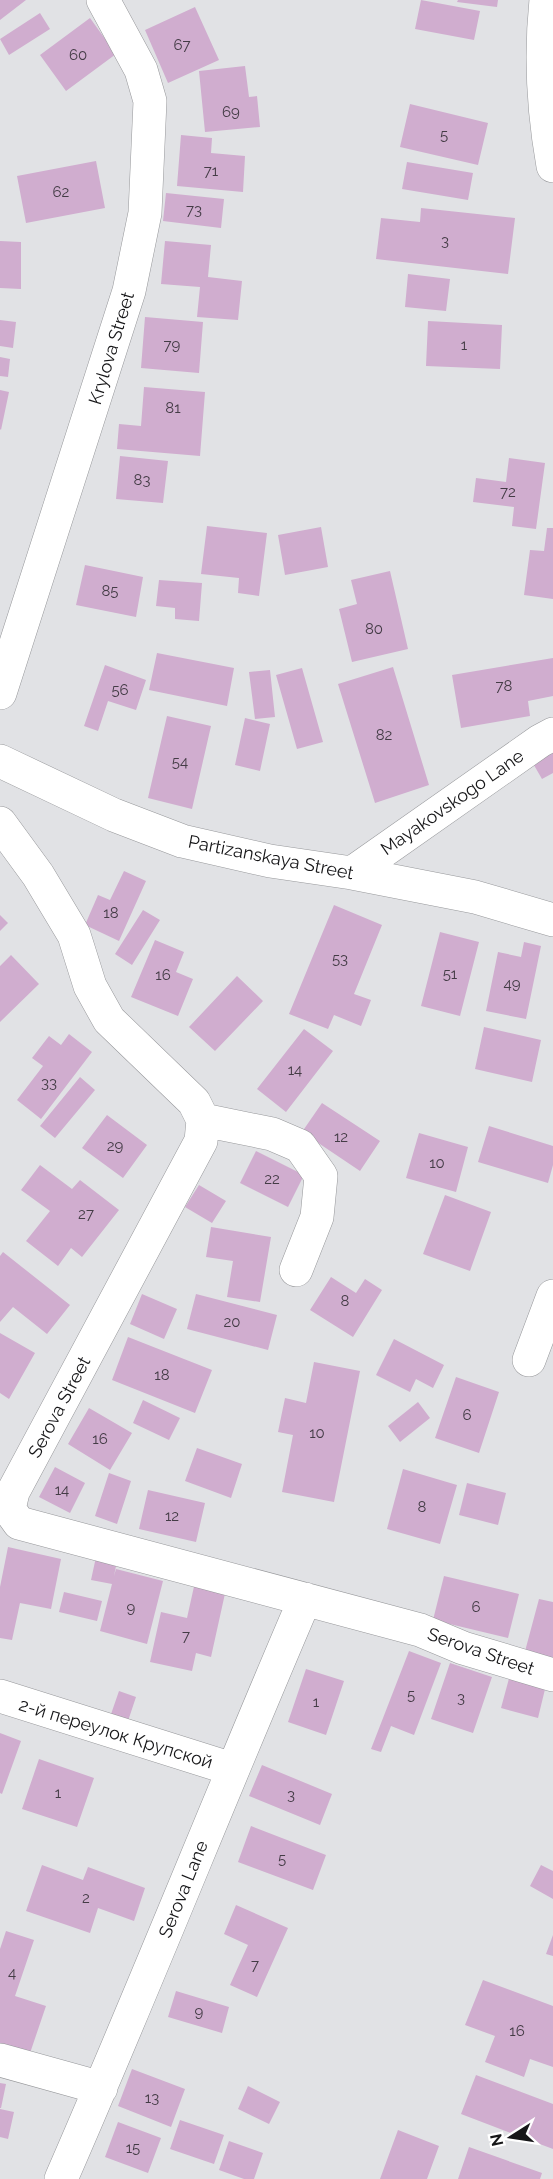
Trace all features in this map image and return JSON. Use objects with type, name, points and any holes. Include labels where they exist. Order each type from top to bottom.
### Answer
[{"type":"street","name":"Krylova Street","points":[[0,693],[129,291],[145,213],[150,101],[141,70],[104,0]]},
{"type":"street","points":[[546,0],[542,59],[545,118],[553,166]]},
{"type":"street","name":"Mayakovskogo Lane","points":[[352,873],[553,734]]},
{"type":"street","name":"Partizanskaya Street","points":[[0,762],[114,815],[182,841],[270,861],[352,873],[475,897],[553,920]]},
{"type":"street","points":[[0,823],[38,875],[74,935],[90,986],[109,1020],[194,1102],[203,1120],[272,1134],[300,1146],[321,1176],[317,1217],[296,1270]]},
{"type":"street","name":"Serova Street","points":[[203,1120],[201,1141],[13,1492],[9,1509],[19,1523],[420,1630],[463,1648],[553,1675]]},
{"type":"street","points":[[529,1360],[553,1296]]},
{"type":"street","name":"Serova Lane","points":[[61,2179],[305,1599]]},
{"type":"street","name":"2-й переулок Крупской","points":[[0,1696],[232,1769]]},
{"type":"street","points":[[0,2060],[101,2088]]},
{"type":"building","points":[[0,0],[26,0],[0,20]]},
{"type":"building","points":[[421,0],[480,11],[474,40],[415,29]]},
{"type":"building","points":[[458,0],[498,0],[497,7],[457,2]]},
{"type":"building","points":[[195,7],[219,60],[168,83],[145,30]]},
{"type":"building","points":[[40,13],[50,29],[9,55],[0,39]]},
{"type":"building","points":[[90,18],[116,54],[66,91],[40,55]]},
{"type":"building","points":[[245,66],[249,97],[257,96],[260,127],[205,132],[199,71]]},
{"type":"building","points":[[410,104],[488,123],[478,165],[400,147]]},
{"type":"building","points":[[181,135],[212,138],[211,153],[245,156],[243,192],[177,186]]},
{"type":"building","points":[[96,161],[105,208],[26,223],[17,176]]},
{"type":"building","points":[[407,162],[473,173],[468,200],[402,189]]},
{"type":"building","points":[[166,193],[224,199],[221,228],[163,221]]},
{"type":"building","points":[[421,208],[515,218],[508,274],[376,259],[381,218],[420,222]]},
{"type":"building","points":[[0,241],[21,242],[21,289],[0,288]]},
{"type":"building","points":[[165,241],[211,245],[208,277],[242,281],[238,320],[197,317],[200,287],[161,284]]},
{"type":"building","points":[[408,274],[450,279],[446,311],[405,307]]},
{"type":"building","points":[[145,317],[203,322],[199,373],[141,368]]},
{"type":"building","points":[[0,320],[16,322],[13,348],[0,346]]},
{"type":"building","points":[[428,321],[502,325],[500,369],[426,366]]},
{"type":"building","points":[[0,357],[10,359],[8,377],[0,376]]},
{"type":"building","points":[[144,387],[205,392],[200,456],[117,449],[119,424],[141,426]]},
{"type":"building","points":[[0,390],[9,392],[1,430],[0,429]]},
{"type":"building","points":[[120,456],[168,461],[163,503],[116,499]]},
{"type":"building","points":[[509,458],[545,463],[536,529],[512,526],[514,507],[473,502],[476,478],[506,482]]},
{"type":"building","points":[[207,526],[267,533],[259,596],[238,593],[239,578],[201,574]]},
{"type":"building","points":[[321,527],[328,567],[285,575],[278,535]]},
{"type":"building","points":[[547,528],[553,528],[553,599],[524,595],[530,550],[544,551]]},
{"type":"building","points":[[85,565],[143,577],[136,617],[76,605]]},
{"type":"building","points":[[390,571],[408,649],[352,662],[339,609],[357,604],[351,580]]},
{"type":"building","points":[[159,580],[202,583],[199,621],[175,619],[175,608],[156,606]]},
{"type":"building","points":[[157,653],[234,668],[227,706],[149,690]]},
{"type":"building","points":[[553,658],[553,696],[528,701],[530,716],[461,728],[452,675]]},
{"type":"building","points":[[105,665],[146,680],[136,710],[108,701],[98,731],[84,726]]},
{"type":"building","points":[[393,667],[429,785],[375,803],[338,684]]},
{"type":"building","points":[[302,668],[323,742],[297,749],[276,675]]},
{"type":"building","points":[[270,670],[275,717],[255,719],[249,672]]},
{"type":"building","points":[[167,716],[211,726],[192,809],[148,798]]},
{"type":"building","points":[[245,718],[270,724],[260,771],[235,765]]},
{"type":"building","points":[[553,748],[553,773],[542,779],[531,760]]},
{"type":"building","points":[[124,871],[146,881],[119,941],[85,925],[98,895],[110,900]]},
{"type":"building","points":[[334,905],[382,925],[354,994],[371,1000],[361,1026],[334,1015],[328,1029],[289,1014]]},
{"type":"building","points":[[143,910],[160,920],[132,965],[115,954]]},
{"type":"building","points":[[0,915],[8,923],[0,931]]},
{"type":"building","points":[[440,932],[479,942],[460,1016],[421,1006]]},
{"type":"building","points":[[155,940],[184,952],[176,972],[193,979],[178,1016],[131,997]]},
{"type":"building","points":[[524,942],[541,946],[526,1019],[486,1011],[498,952],[521,957]]},
{"type":"building","points":[[11,955],[39,984],[0,1022],[0,966]]},
{"type":"building","points":[[237,976],[263,1001],[215,1051],[189,1027]]},
{"type":"building","points":[[484,1027],[541,1040],[532,1082],[475,1069]]},
{"type":"building","points":[[304,1029],[333,1051],[286,1112],[257,1089]]},
{"type":"building","points":[[69,1034],[92,1052],[41,1119],[17,1100],[43,1066],[32,1058],[49,1036],[61,1045]]},
{"type":"building","points":[[80,1077],[95,1090],[55,1138],[40,1126]]},
{"type":"building","points":[[322,1103],[380,1141],[360,1171],[302,1132]]},
{"type":"building","points":[[107,1115],[147,1145],[123,1178],[82,1148]]},
{"type":"building","points":[[489,1126],[553,1146],[553,1165],[548,1183],[478,1162]]},
{"type":"building","points":[[419,1133],[468,1147],[456,1192],[406,1178]]},
{"type":"building","points":[[256,1151],[304,1175],[288,1207],[240,1183]]},
{"type":"building","points":[[40,1165],[72,1189],[80,1180],[119,1210],[82,1257],[71,1248],[58,1266],[26,1241],[50,1211],[21,1190]]},
{"type":"building","points":[[199,1185],[226,1201],[212,1223],[185,1207]]},
{"type":"building","points":[[445,1195],[491,1212],[470,1271],[423,1254]]},
{"type":"building","points":[[211,1227],[271,1237],[260,1302],[227,1297],[233,1261],[206,1257]]},
{"type":"building","points":[[3,1252],[70,1305],[47,1334],[13,1307],[0,1322],[0,1256]]},
{"type":"building","points":[[331,1277],[356,1293],[365,1279],[382,1290],[353,1337],[310,1310]]},
{"type":"building","points":[[142,1294],[177,1309],[164,1339],[130,1324]]},
{"type":"building","points":[[196,1294],[277,1315],[268,1350],[187,1329]]},
{"type":"building","points":[[0,1333],[35,1353],[9,1399],[0,1393]]},
{"type":"building","points":[[128,1337],[212,1370],[195,1413],[112,1380]]},
{"type":"building","points":[[394,1339],[444,1365],[433,1388],[416,1379],[410,1392],[376,1375]]},
{"type":"building","points":[[314,1362],[360,1371],[334,1502],[282,1492],[293,1435],[278,1432],[285,1398],[306,1403]]},
{"type":"building","points":[[456,1377],[499,1392],[479,1453],[435,1438]]},
{"type":"building","points":[[143,1400],[180,1418],[169,1440],[133,1423]]},
{"type":"building","points":[[418,1402],[430,1418],[400,1442],[388,1426]]},
{"type":"building","points":[[89,1408],[132,1433],[110,1470],[68,1444]]},
{"type":"building","points":[[197,1448],[242,1464],[231,1498],[185,1481]]},
{"type":"building","points":[[55,1467],[85,1483],[70,1513],[39,1497]]},
{"type":"building","points":[[403,1469],[457,1485],[440,1544],[387,1529]]},
{"type":"building","points":[[109,1473],[131,1481],[117,1524],[95,1516]]},
{"type":"building","points":[[467,1483],[506,1493],[498,1525],[459,1515]]},
{"type":"building","points":[[148,1490],[205,1503],[196,1542],[139,1529]]},
{"type":"building","points":[[8,1547],[61,1559],[51,1609],[20,1603],[12,1640],[0,1638],[0,1587]]},
{"type":"building","points":[[96,1557],[117,1561],[114,1576],[116,1569],[163,1581],[147,1644],[100,1631],[112,1584],[91,1580]]},
{"type":"building","points":[[444,1576],[519,1594],[508,1638],[433,1620]]},
{"type":"building","points":[[195,1582],[226,1589],[211,1657],[196,1653],[192,1671],[150,1662],[161,1612],[187,1618]]},
{"type":"building","points":[[64,1592],[102,1601],[97,1621],[59,1612]]},
{"type":"building","points":[[539,1599],[553,1602],[553,1663],[524,1655]]},
{"type":"building","points":[[409,1651],[441,1663],[414,1735],[391,1726],[381,1752],[371,1749]]},
{"type":"building","points":[[450,1663],[492,1677],[473,1733],[431,1719]]},
{"type":"building","points":[[306,1669],[344,1681],[326,1735],[288,1722]]},
{"type":"building","points":[[511,1671],[547,1681],[538,1718],[501,1708]]},
{"type":"building","points":[[119,1691],[136,1697],[127,1724],[110,1717]]},
{"type":"building","points":[[0,1733],[21,1741],[2,1794],[0,1793]]},
{"type":"building","points":[[39,1759],[94,1778],[77,1827],[22,1809]]},
{"type":"building","points":[[262,1765],[332,1794],[320,1825],[249,1796]]},
{"type":"building","points":[[251,1826],[326,1855],[313,1890],[238,1862]]},
{"type":"building","points":[[42,1865],[83,1880],[88,1867],[145,1888],[134,1921],[98,1908],[90,1933],[26,1911]]},
{"type":"building","points":[[541,1865],[553,1871],[553,1899],[530,1886]]},
{"type":"building","points":[[236,1905],[288,1928],[257,1997],[230,1985],[248,1945],[224,1934]]},
{"type":"building","points":[[6,1931],[34,1940],[15,1996],[46,2006],[28,2059],[0,2049],[0,1949]]},
{"type":"building","points":[[553,1935],[553,1956],[546,1954]]},
{"type":"building","points":[[483,1980],[553,2006],[553,2067],[530,2059],[524,2077],[485,2062],[495,2036],[465,2025]]},
{"type":"building","points":[[176,1991],[229,2007],[222,2033],[168,2017]]},
{"type":"building","points":[[132,2069],[185,2089],[171,2127],[118,2106]]},
{"type":"building","points":[[476,2075],[553,2104],[553,2149],[461,2114]]},
{"type":"building","points":[[0,2083],[6,2084],[1,2108],[0,2108]]},
{"type":"building","points":[[248,2086],[280,2102],[269,2124],[238,2109]]},
{"type":"building","points":[[0,2109],[14,2112],[8,2139],[0,2137]]},
{"type":"building","points":[[180,2120],[224,2135],[214,2164],[170,2149]]},
{"type":"building","points":[[118,2122],[161,2138],[148,2173],[105,2157]]},
{"type":"building","points":[[398,2130],[439,2146],[427,2179],[380,2179]]},
{"type":"building","points":[[229,2141],[263,2153],[254,2179],[244,2179],[219,2170]]},
{"type":"building","points":[[469,2147],[542,2173],[540,2179],[458,2179]]}]
